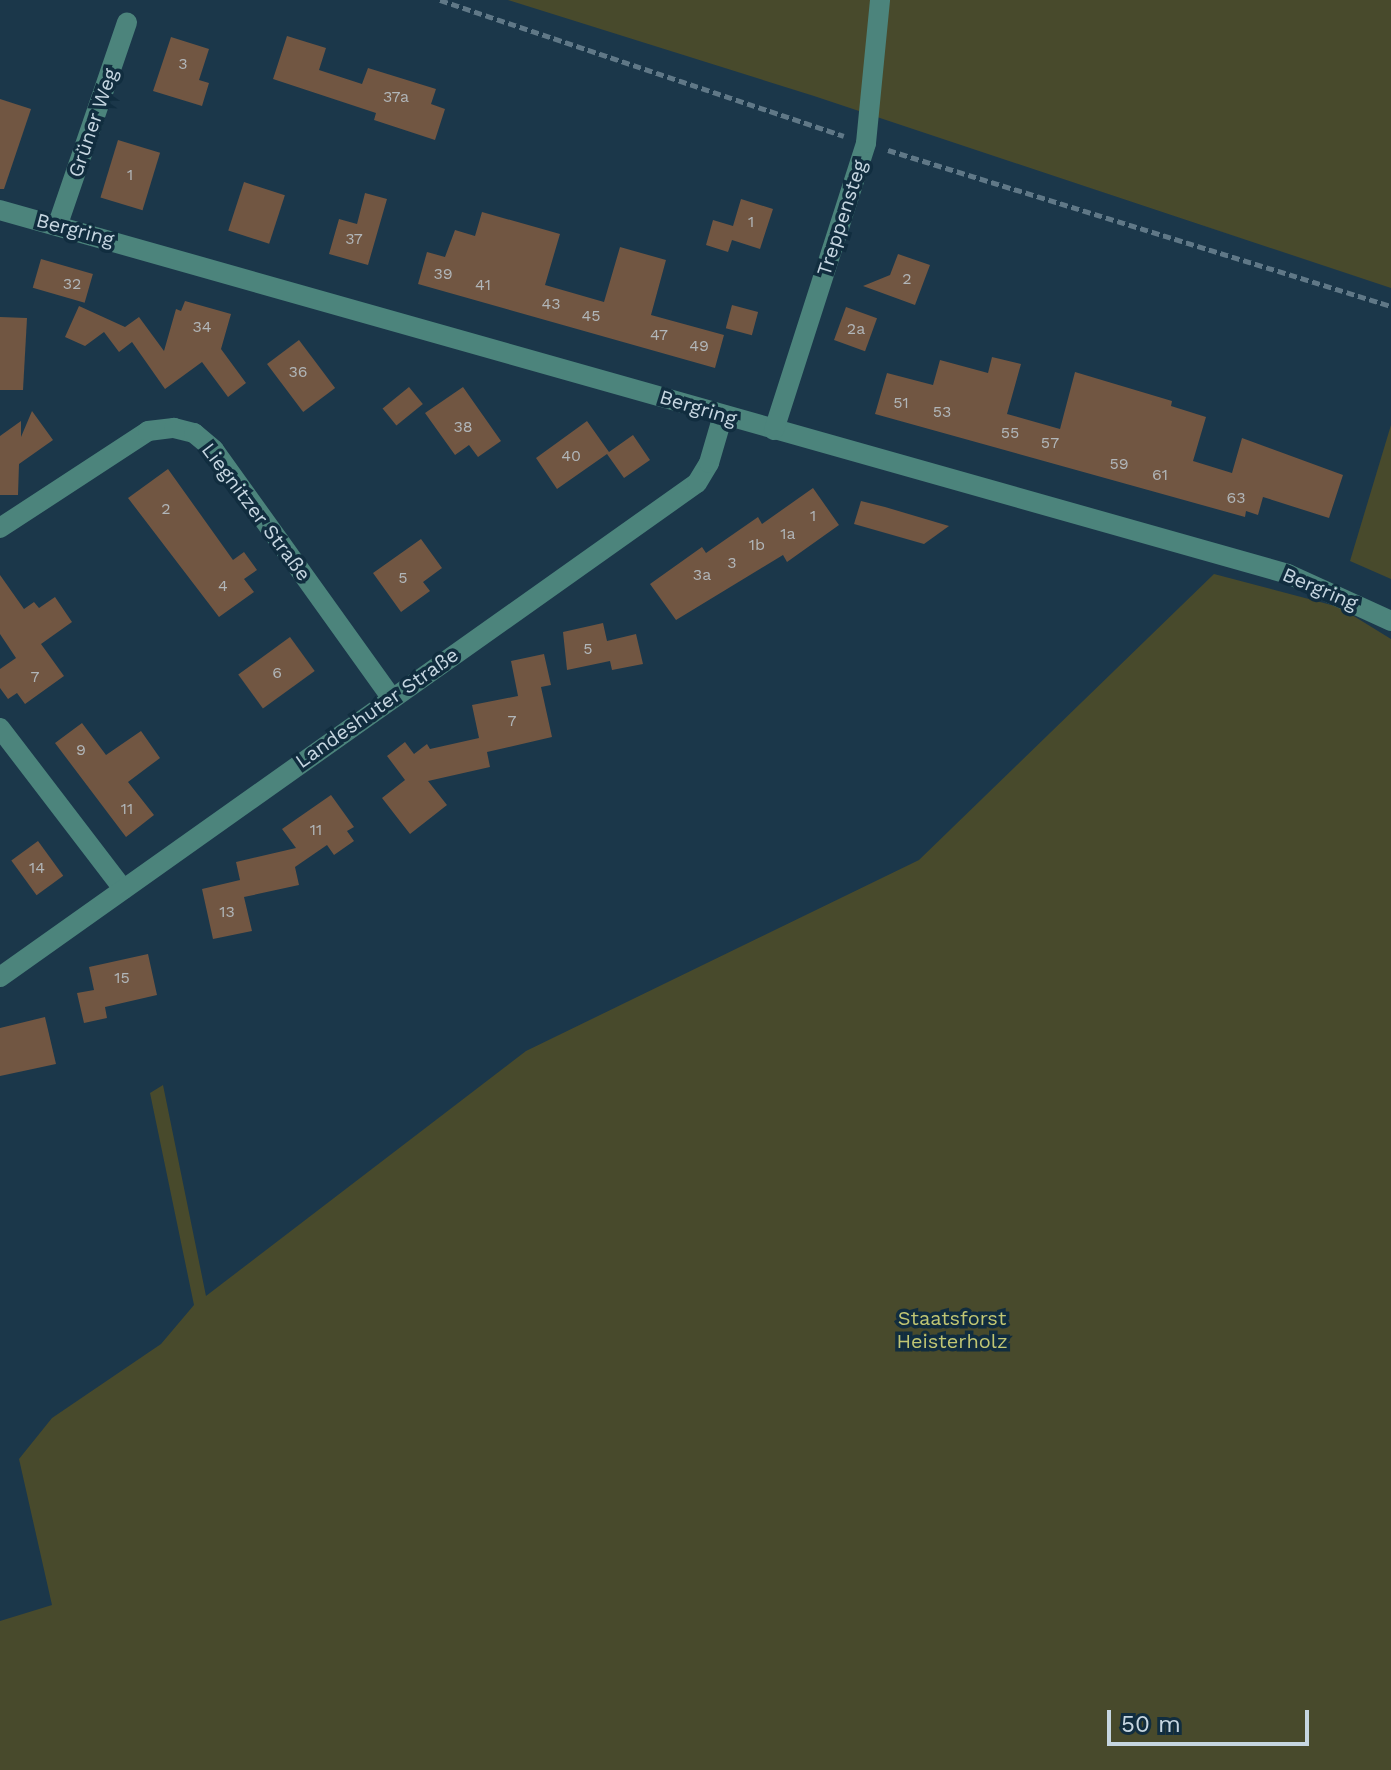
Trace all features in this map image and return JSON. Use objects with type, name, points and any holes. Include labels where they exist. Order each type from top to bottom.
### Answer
[{"type":"street","name":"Treppensteg","points":[[774,430],[866,143],[880,0]]},
{"type":"street","name":"Grüner Weg","points":[[58,224],[127,22]]},
{"type":"street","name":"Bergring","points":[[0,210],[1288,574],[1391,621]]},
{"type":"street","name":"Landeshuter Straße","points":[[0,977],[697,483],[709,463],[723,415]]},
{"type":"street","name":"Liegnitzer Straße","points":[[0,528],[148,431],[174,428],[194,433],[214,450],[391,697]]},
{"type":"street","points":[[0,728],[123,889]]},
{"type":"path","points":[[440,0],[866,143],[1391,306]]},
{"type":"green space","points":[[508,0],[1391,0],[1391,288],[814,96]]},
{"type":"green space","points":[[1391,425],[1391,579],[1350,561]]},
{"type":"green space","name":"Staatsforst Heisterholz","points":[[1214,574],[1339,607],[1391,639],[1391,1770],[0,1770],[0,1621],[52,1605],[19,1459],[52,1418],[161,1344],[194,1305],[150,1093],[163,1085],[206,1296],[526,1051],[919,860]]},
{"type":"building","points":[[287,36],[326,48],[319,70],[362,84],[368,68],[436,89],[431,104],[445,109],[435,140],[374,120],[376,113],[273,79]]},
{"type":"building","points":[[171,37],[209,49],[199,80],[209,83],[202,106],[153,91]]},
{"type":"building","points":[[0,99],[31,109],[4,189],[0,189]]},
{"type":"building","points":[[118,140],[160,153],[143,210],[100,197]]},
{"type":"building","points":[[244,182],[285,195],[269,244],[228,231]]},
{"type":"building","points":[[365,193],[387,199],[368,265],[329,254],[339,219],[357,224]]},
{"type":"building","points":[[741,199],[773,209],[760,249],[732,240],[728,252],[706,245],[713,220],[733,226]]},
{"type":"building","points":[[482,212],[560,234],[545,285],[604,302],[620,247],[666,260],[651,315],[724,335],[715,368],[418,284],[427,252],[445,257],[455,230],[475,236]]},
{"type":"building","points":[[898,254],[930,265],[915,305],[863,286],[890,275]]},
{"type":"building","points":[[41,259],[93,274],[85,303],[33,288]]},
{"type":"building","points":[[185,301],[231,314],[221,349],[246,383],[228,397],[202,362],[165,389],[132,342],[119,352],[104,332],[85,346],[65,337],[79,306],[125,327],[139,317],[164,351],[176,309],[181,311]]},
{"type":"building","points":[[732,305],[758,312],[752,335],[726,328]]},
{"type":"building","points":[[846,307],[877,318],[865,351],[834,340]]},
{"type":"building","points":[[0,317],[27,318],[23,390],[0,390]]},
{"type":"building","points":[[299,340],[335,388],[303,412],[267,364]]},
{"type":"building","points":[[992,357],[1021,364],[1007,414],[1060,429],[1075,372],[1172,401],[1171,406],[1206,417],[1193,461],[1232,473],[1242,438],[1343,475],[1329,518],[1263,497],[1258,515],[1246,511],[1245,517],[875,414],[887,373],[933,385],[940,360],[988,373]]},
{"type":"building","points":[[409,387],[423,404],[396,425],[383,408]]},
{"type":"building","points":[[463,387],[501,441],[478,457],[469,445],[455,455],[425,413]]},
{"type":"building","points":[[32,411],[53,440],[19,464],[18,495],[0,495],[0,436],[21,421],[21,437]]},
{"type":"building","points":[[587,421],[609,452],[633,435],[650,460],[624,478],[607,454],[557,489],[536,458]]},
{"type":"building","points":[[168,469],[233,560],[244,552],[257,570],[244,579],[254,592],[219,617],[128,498]]},
{"type":"building","points":[[813,488],[839,525],[787,562],[783,555],[676,620],[650,584],[702,547],[706,553],[758,517],[762,524]]},
{"type":"building","points":[[861,501],[949,526],[924,544],[854,524]]},
{"type":"building","points":[[421,539],[442,568],[423,582],[430,591],[401,612],[373,573]]},
{"type":"building","points":[[0,575],[24,609],[34,602],[39,608],[55,597],[72,622],[41,644],[64,676],[25,704],[17,693],[8,699],[0,688],[0,669],[16,658],[0,634]]},
{"type":"building","points":[[603,623],[607,641],[636,634],[643,664],[612,670],[610,661],[567,670],[563,632]]},
{"type":"building","points":[[290,637],[315,671],[263,709],[238,675]]},
{"type":"building","points":[[544,654],[551,685],[541,687],[552,737],[487,752],[490,767],[428,781],[447,805],[410,834],[382,798],[405,780],[387,756],[405,742],[414,754],[427,744],[430,749],[479,738],[472,705],[518,696],[511,661]]},
{"type":"building","points":[[82,723],[106,755],[141,731],[160,758],[128,782],[154,815],[126,837],[55,743]]},
{"type":"building","points":[[331,795],[354,827],[347,831],[354,841],[334,855],[327,845],[295,867],[299,885],[244,897],[252,931],[213,939],[202,889],[240,880],[236,862],[296,848],[282,829]]},
{"type":"building","points":[[38,841],[63,876],[37,895],[11,860]]},
{"type":"building","points":[[148,954],[157,995],[105,1007],[107,1018],[84,1023],[77,993],[94,990],[89,967]]},
{"type":"building","points":[[45,1017],[56,1064],[0,1076],[0,1028]]}]
